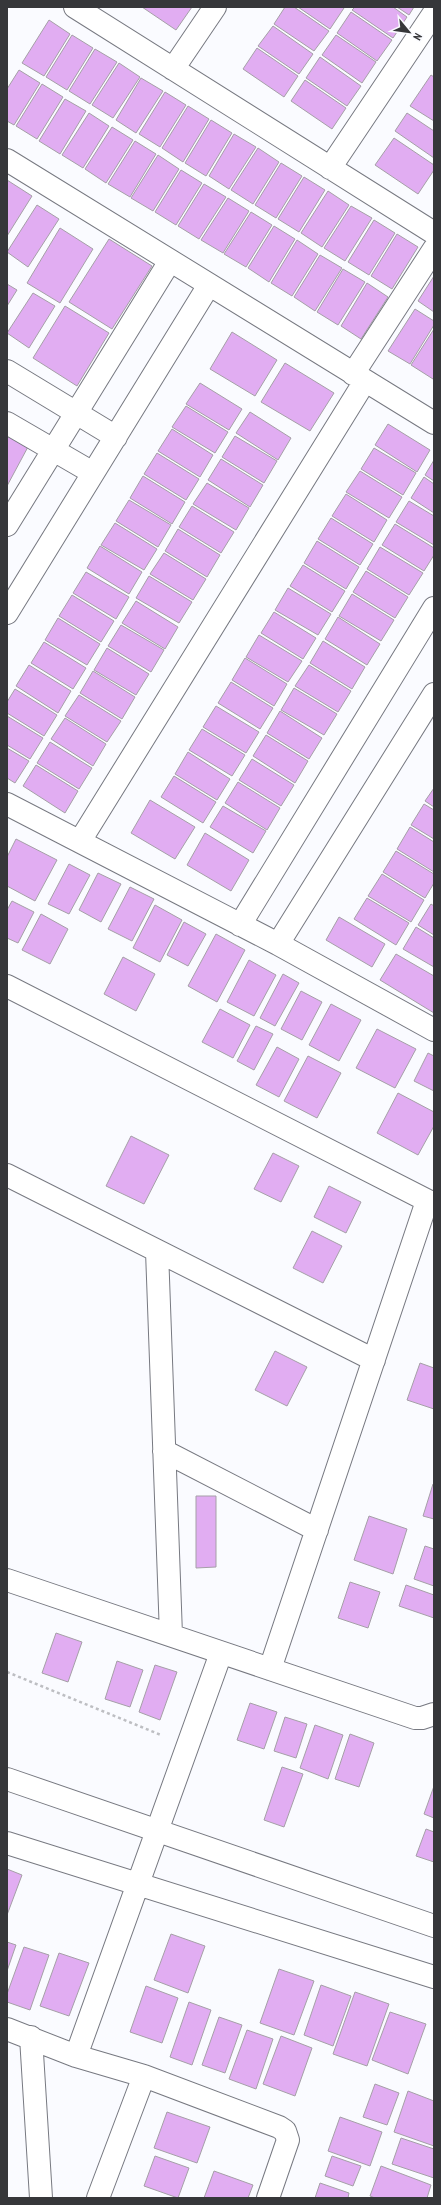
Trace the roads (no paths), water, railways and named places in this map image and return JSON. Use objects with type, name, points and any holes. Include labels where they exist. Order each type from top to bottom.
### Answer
[{"type":"street","points":[[75,7],[434,233]]},
{"type":"street","points":[[173,69],[215,7]]},
{"type":"street","points":[[330,168],[434,13]]},
{"type":"street","points":[[7,160],[434,424]]},
{"type":"street","points":[[80,841],[359,377],[434,249]]},
{"type":"street","points":[[7,525],[170,261]]},
{"type":"street","points":[[7,613],[209,285]]},
{"type":"street","points":[[7,371],[116,437]]},
{"type":"street","points":[[7,423],[93,473]]},
{"type":"street","points":[[240,925],[434,608]]},
{"type":"street","points":[[278,944],[434,694]]},
{"type":"street","points":[[7,804],[278,944],[434,1030]]},
{"type":"street","points":[[7,986],[431,1203],[374,1360],[270,1669]]},
{"type":"street","points":[[7,1175],[374,1360]]},
{"type":"street","points":[[157,1251],[171,1636]]},
{"type":"street","points":[[164,1451],[317,1530]]},
{"type":"street","points":[[7,1580],[415,1718],[422,1718],[434,1714]]},
{"type":"street","points":[[76,2056],[221,1653]]},
{"type":"street","points":[[7,1779],[157,1832],[434,1926]]},
{"type":"street","points":[[7,1843],[138,1886],[434,1977]]},
{"type":"street","points":[[7,2029],[31,2037],[76,2056],[144,2076],[279,2127],[285,2131],[288,2140],[268,2198]]},
{"type":"street","points":[[31,2037],[41,2198]]},
{"type":"street","points":[[98,2198],[144,2076]]}]
